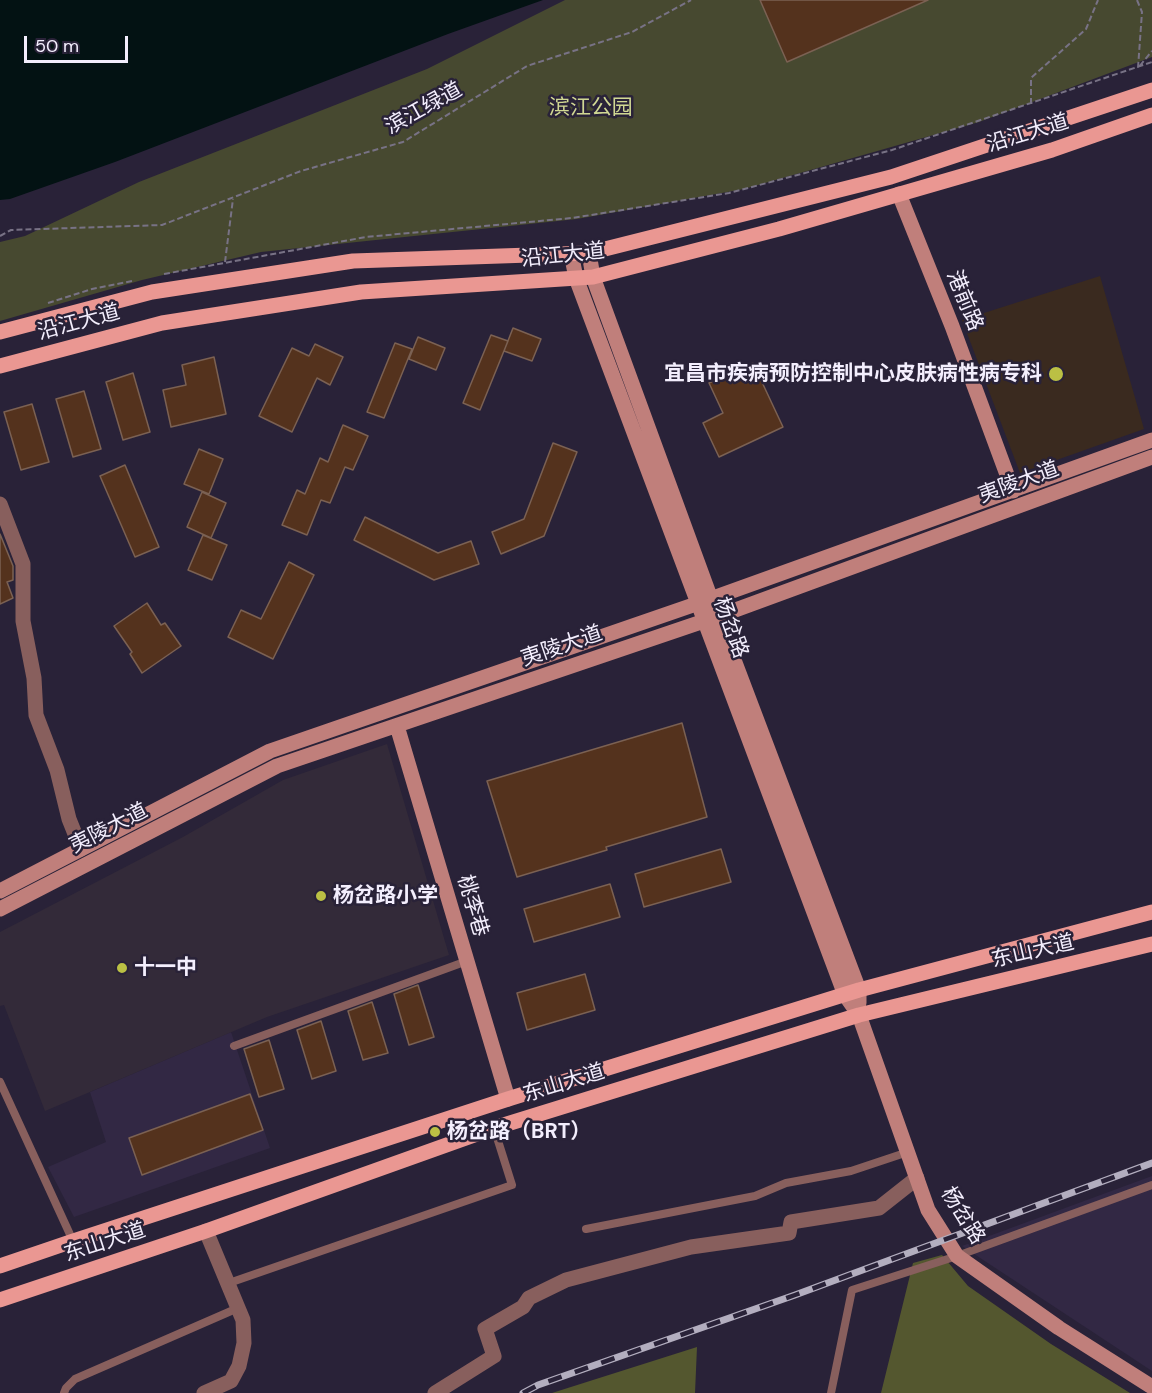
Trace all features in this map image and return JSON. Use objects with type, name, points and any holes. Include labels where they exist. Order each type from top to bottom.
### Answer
[{"type":"main road","name":"沿江大道","points":[[0,332],[152,292],[353,261],[589,253],[891,177],[1152,90]]},
{"type":"main road","name":"沿江大道","points":[[0,366],[162,323],[361,292],[593,277],[779,229],[1052,150],[1152,115]]},
{"type":"main road","name":"港前路","points":[[899,194],[952,326],[1013,490]]},
{"type":"main road","name":"杨岔路","points":[[571,253],[576,278],[712,618],[852,992],[928,1210],[957,1256],[1059,1328],[1152,1387]]},
{"type":"main road","name":"杨岔路","points":[[589,253],[593,277],[705,601]]},
{"type":"main road","name":"夷陵大道","points":[[0,891],[270,751],[705,601],[1152,440]]},
{"type":"main road","name":"夷陵大道","points":[[0,909],[277,766],[712,618],[1152,457]]},
{"type":"main road","name":"桃李巷","points":[[397,726],[508,1099]]},
{"type":"main road","name":"东山大道","points":[[0,1266],[508,1099],[852,992],[1152,912]]},
{"type":"main road","name":"东山大道","points":[[0,1300],[206,1231],[494,1128],[859,1015],[1152,944]]},
{"type":"street","points":[[0,504],[23,564],[23,621],[34,678],[36,716],[57,770],[69,819],[81,849]]},
{"type":"street","points":[[435,1393],[494,1356],[485,1329],[523,1307],[529,1299],[566,1280],[691,1247],[789,1233],[791,1222],[879,1208],[917,1178]]},
{"type":"street","points":[[204,1393],[231,1381],[244,1343],[243,1320],[206,1231]]},
{"type":"lane","points":[[234,1046],[467,961]]},
{"type":"lane","points":[[0,1082],[72,1241]]},
{"type":"lane","points":[[229,1283],[512,1185],[494,1128]]},
{"type":"lane","points":[[586,1229],[755,1196],[786,1183],[851,1171],[908,1152]]},
{"type":"lane","points":[[831,1393],[852,1290],[957,1256],[1152,1185]]},
{"type":"lane","points":[[64,1393],[75,1379],[238,1308]]},
{"type":"path","name":"滨江绿道","points":[[0,236],[11,230],[69,230],[162,225],[302,171],[403,142],[527,66],[632,32],[691,0]]},
{"type":"path","points":[[1031,104],[1031,78],[1086,29],[1098,0]]},
{"type":"path","points":[[1137,0],[1142,12],[1138,68]]},
{"type":"path","points":[[1138,68],[1152,51]]},
{"type":"path","points":[[159,275],[366,237],[572,218],[729,193],[892,150],[1152,62]]},
{"type":"path","points":[[225,262],[233,197]]},
{"type":"path","points":[[41,305],[92,289],[137,280]]},
{"type":"shaded area","points":[[0,0],[543,0],[448,34],[115,162],[10,199],[0,200]]},
{"type":"shaded area","name":"宜昌市疾病预防控制中心皮肤病性病专科","points":[[1100,276],[1144,429],[1020,473],[962,320]]},
{"type":"shaded area","points":[[387,744],[449,955],[267,1017],[45,1111],[4,1005],[0,1006],[0,932],[183,837],[283,780]]},
{"type":"shaded area","points":[[231,1032],[270,1148],[74,1217],[48,1167],[106,1142],[90,1092]]},
{"type":"shaded area","points":[[1152,1176],[1152,1371],[962,1246]]},
{"type":"green space","name":"滨江公园","points":[[565,0],[1152,0],[1152,57],[979,122],[744,189],[577,219],[261,252],[142,280],[0,321],[0,242],[25,236],[139,182],[427,69]]},
{"type":"green space","points":[[942,1255],[968,1286],[1051,1344],[1130,1393],[881,1393],[913,1263]]},
{"type":"green space","points":[[697,1347],[695,1393],[552,1393]]},
{"type":"building","points":[[760,0],[928,0],[787,62]]},
{"type":"building","points":[[513,328],[541,339],[532,361],[504,351]]},
{"type":"building","points":[[491,335],[508,341],[480,410],[463,403]]},
{"type":"building","points":[[418,337],[445,348],[436,370],[409,359]]},
{"type":"building","points":[[395,343],[412,349],[384,418],[367,412]]},
{"type":"building","points":[[315,344],[343,357],[330,385],[317,378],[292,432],[259,416],[292,348],[309,356]]},
{"type":"building","points":[[214,357],[226,414],[171,427],[163,390],[186,385],[182,365]]},
{"type":"building","points":[[753,363],[783,427],[719,457],[703,423],[723,413],[709,383]]},
{"type":"building","points":[[133,373],[150,432],[123,440],[106,382]]},
{"type":"building","points":[[84,391],[101,449],[73,457],[56,399]]},
{"type":"building","points":[[32,404],[49,462],[21,470],[4,412]]},
{"type":"building","points":[[343,425],[368,436],[353,470],[345,467],[330,503],[321,500],[307,535],[282,525],[297,490],[305,494],[320,458],[328,462]]},
{"type":"building","points":[[553,443],[577,452],[544,536],[501,554],[492,532],[524,519]]},
{"type":"building","points":[[199,449],[223,459],[209,494],[184,484]]},
{"type":"building","points":[[125,465],[159,547],[135,557],[100,476]]},
{"type":"building","points":[[202,492],[226,503],[211,538],[187,527]]},
{"type":"building","points":[[365,517],[438,553],[471,541],[479,564],[434,580],[354,540]]},
{"type":"building","points":[[0,534],[13,566],[13,580],[7,582],[13,598],[0,604]]},
{"type":"building","points":[[203,535],[227,545],[212,580],[188,570]]},
{"type":"building","points":[[289,562],[314,575],[273,659],[228,637],[241,610],[261,619]]},
{"type":"building","points":[[147,603],[161,625],[165,623],[181,646],[142,673],[130,654],[132,652],[114,626]]},
{"type":"building","points":[[682,723],[707,817],[606,847],[607,850],[517,877],[487,781]]},
{"type":"building","points":[[721,849],[731,882],[644,907],[635,874]]},
{"type":"building","points":[[610,884],[620,917],[534,942],[524,909]]},
{"type":"building","points":[[585,974],[595,1010],[527,1030],[517,993]]},
{"type":"building","points":[[418,985],[434,1037],[409,1045],[394,994]]},
{"type":"building","points":[[372,1002],[388,1053],[363,1060],[348,1011]]},
{"type":"building","points":[[321,1021],[336,1071],[312,1079],[297,1030]]},
{"type":"building","points":[[269,1040],[284,1089],[259,1097],[244,1049]]},
{"type":"building","points":[[250,1094],[263,1130],[142,1175],[129,1138]]},
{"type":"railway","points":[[523,1393],[538,1385],[795,1295],[1152,1163]]},
{"type":"place","name":"宜昌市疾病预防控制中心皮肤病性病专科","points":[[1056,374]]},
{"type":"place","name":"杨岔路小学","points":[[321,896]]},
{"type":"place","name":"十一中","points":[[122,968]]},
{"type":"place","name":"杨岔路（BRT）","points":[[435,1132]]}]
